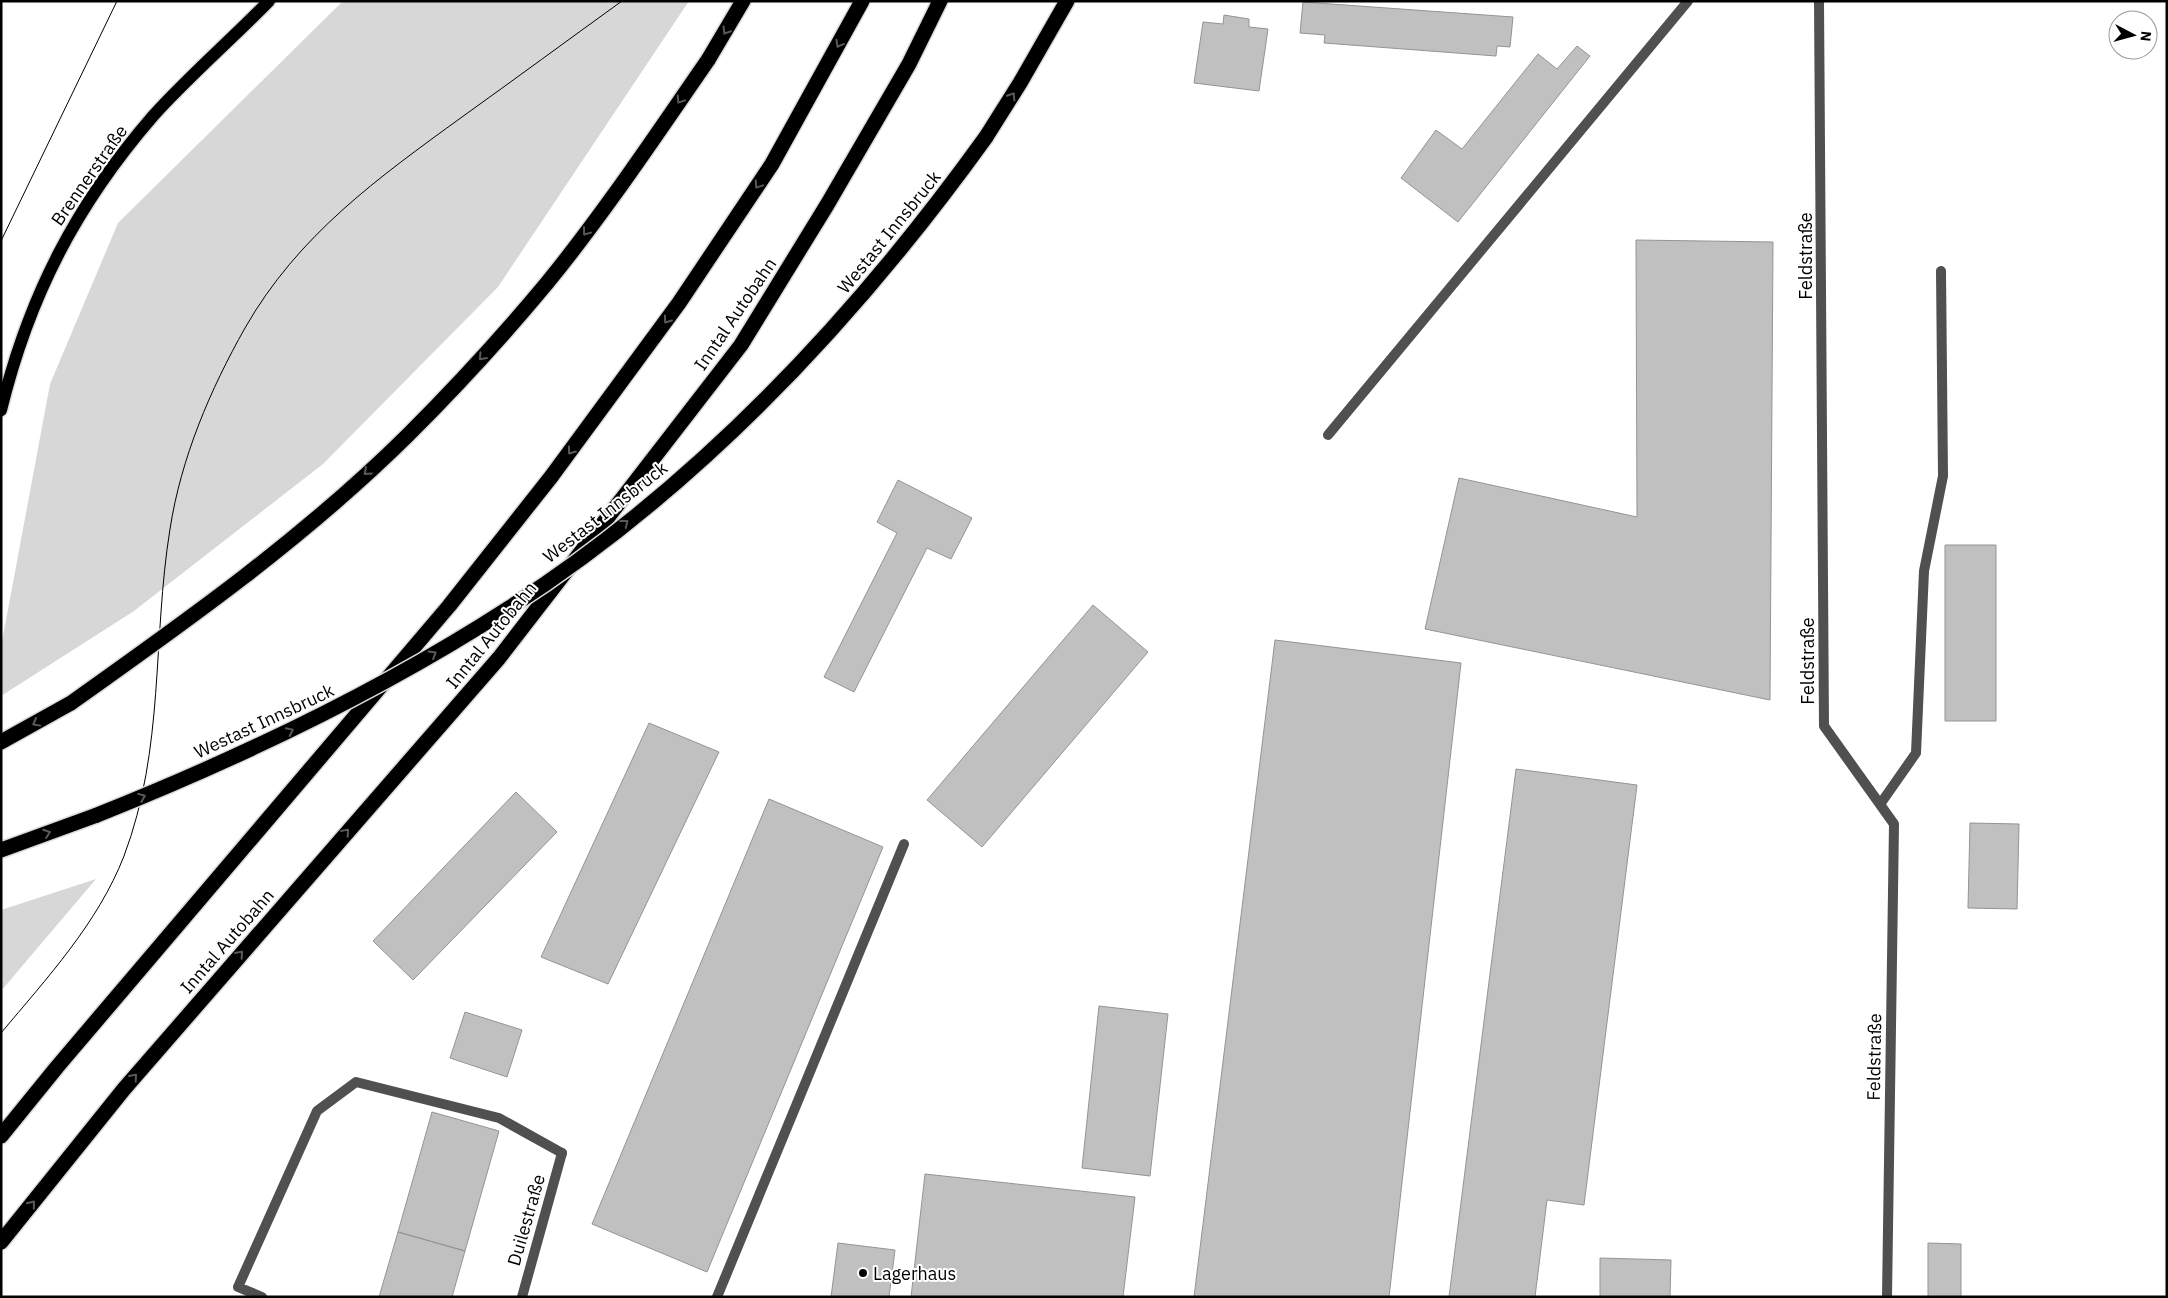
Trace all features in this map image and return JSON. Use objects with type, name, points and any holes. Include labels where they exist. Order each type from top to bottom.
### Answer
[{"type":"highway","points":[[1,742],[71,703],[249,573],[330,506],[407,436],[479,360],[547,282],[613,196],[708,60],[743,1]]},
{"type":"highway","points":[[1,1136],[57,1066],[449,606],[552,477],[679,303],[772,164],[862,1]]},
{"type":"highway","name":"Inntal Autobahn","points":[[1,1242],[124,1089],[499,658],[742,345],[837,189],[909,64],[940,1]]},
{"type":"highway","name":"Westast Innsbruck","points":[[1,850],[97,815],[234,758],[328,713],[421,662],[510,607],[650,504],[730,434],[804,362],[875,281],[938,203],[986,138],[1067,1]]},
{"type":"main road","name":"Brennerstraße","points":[[1,410],[22,336],[34,306],[63,243],[90,198],[126,149],[155,115],[269,1]]},
{"type":"street","points":[[1328,435],[1688,1]]},
{"type":"street","name":"Feldstraße","points":[[1819,1],[1824,726],[1881,803],[1894,824],[1887,1297]]},
{"type":"street","points":[[1881,803],[1916,753],[1924,571],[1943,476],[1941,271]]},
{"type":"street","points":[[717,1297],[904,844]]},
{"type":"street","name":"Duilestraße","points":[[262,1297],[238,1287],[317,1111],[356,1082],[498,1118],[562,1153],[522,1297]]},
{"type":"shaded area","points":[[343,1],[689,1],[498,287],[323,464],[134,611],[1,696],[1,647],[50,384],[118,223]]},
{"type":"shaded area","points":[[96,879],[1,991],[1,910]]},
{"type":"building","points":[[1303,2],[1513,17],[1510,47],[1497,46],[1496,56],[1324,43],[1325,35],[1300,33]]},
{"type":"building","points":[[1224,15],[1249,19],[1249,27],[1268,29],[1259,91],[1194,83],[1203,22],[1223,24]]},
{"type":"building","points":[[1577,46],[1590,56],[1458,222],[1401,178],[1436,130],[1462,149],[1538,54],[1557,69]]},
{"type":"building","points":[[1636,240],[1773,242],[1770,700],[1425,629],[1459,478],[1637,517]]},
{"type":"building","points":[[898,480],[972,518],[951,559],[927,548],[854,692],[824,677],[897,533],[877,522]]},
{"type":"building","points":[[1945,545],[1996,545],[1996,721],[1945,721]]},
{"type":"building","points":[[1093,605],[1148,652],[982,847],[927,800]]},
{"type":"building","points":[[1275,640],[1461,663],[1389,1297],[1194,1297]]},
{"type":"building","points":[[649,723],[719,752],[608,984],[541,957]]},
{"type":"building","points":[[1516,769],[1637,785],[1584,1205],[1547,1200],[1535,1297],[1449,1297]]},
{"type":"building","points":[[516,792],[557,832],[413,980],[373,941]]},
{"type":"building","points":[[769,799],[883,847],[707,1272],[592,1224]]},
{"type":"building","points":[[1970,823],[2019,824],[2017,909],[1968,908]]},
{"type":"building","points":[[1099,1006],[1168,1014],[1150,1176],[1082,1168]]},
{"type":"building","points":[[465,1012],[522,1030],[507,1077],[450,1058]]},
{"type":"building","points":[[432,1112],[499,1131],[465,1251],[398,1232]]},
{"type":"building","points":[[925,1174],[1135,1197],[1123,1297],[911,1297]]},
{"type":"building","points":[[398,1232],[465,1251],[452,1297],[379,1297]]},
{"type":"building","name":"Lagerhaus","points":[[838,1243],[895,1250],[889,1297],[831,1297]]},
{"type":"building","points":[[1928,1243],[1961,1244],[1961,1297],[1928,1297]]},
{"type":"building","points":[[1600,1258],[1671,1260],[1670,1297],[1600,1297]]},
{"type":"tram line","points":[[1,241],[117,1]]},
{"type":"tram line","points":[[1,1033],[86,927],[113,881],[124,856],[137,815],[146,775],[156,694],[165,571],[170,529],[181,476],[198,425],[220,376],[245,328],[289,264],[342,210],[400,163],[622,1]]},
{"type":"place","name":"Lagerhaus","points":[[863,1273]]}]
